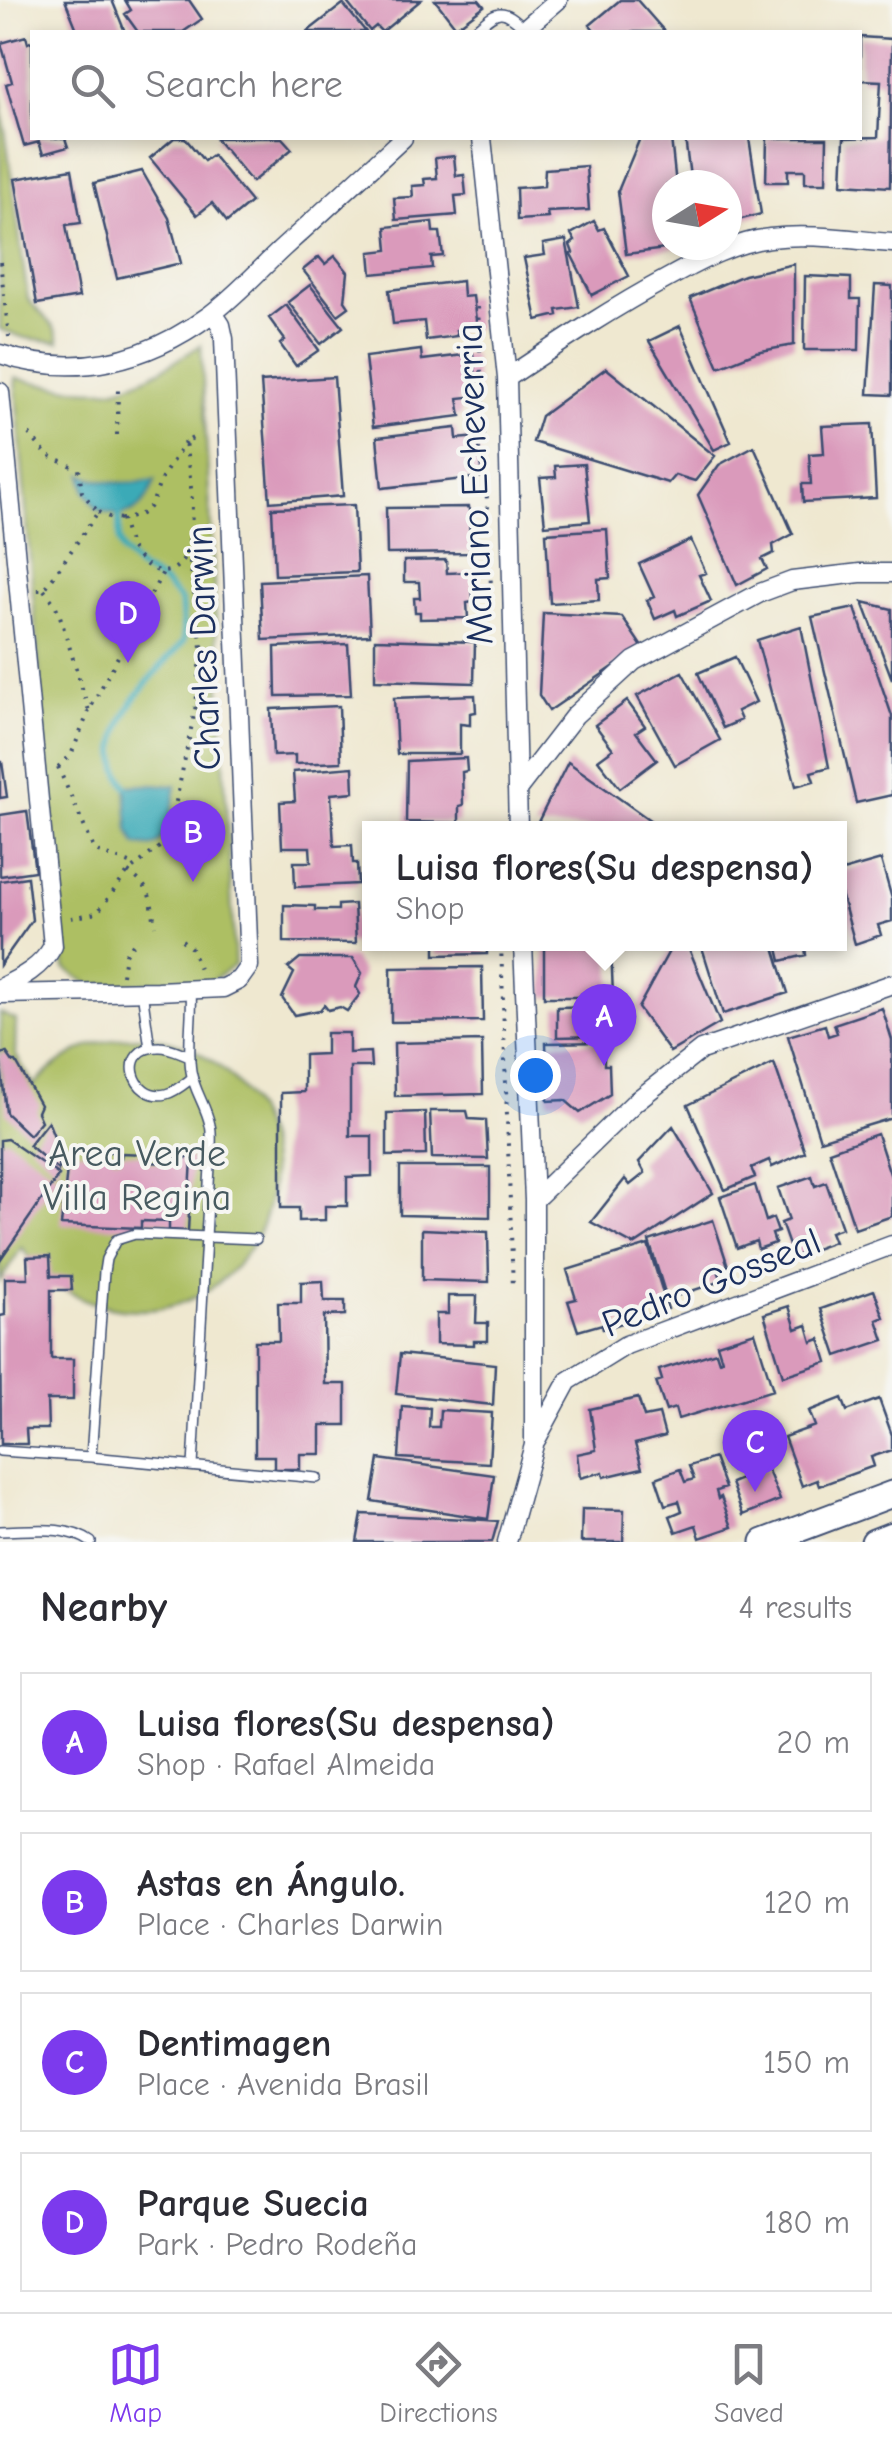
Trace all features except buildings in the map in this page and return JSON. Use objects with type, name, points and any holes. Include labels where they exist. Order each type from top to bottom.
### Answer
[{"type":"street","points":[[524,30],[558,0]]},
{"type":"street","points":[[4,346],[48,364],[93,365],[121,360],[173,339],[213,313],[401,140]]},
{"type":"street","name":"Mariano Echeverria","points":[[482,140],[508,378],[518,821]]},
{"type":"street","points":[[508,378],[614,307],[696,262],[741,244],[795,236],[892,243]]},
{"type":"street","name":"Charles Darwin","points":[[0,991],[223,988],[239,980],[248,966],[224,339],[213,313]]},
{"type":"street","points":[[0,392],[52,946],[35,968],[0,991]]},
{"type":"street","points":[[516,790],[575,715],[634,662],[760,594],[792,581],[860,572],[892,573]]},
{"type":"street","points":[[506,1542],[534,1445],[534,1200],[523,951]]},
{"type":"street","points":[[534,1200],[634,1102],[701,1050],[892,984]]},
{"type":"street","name":"Pedro Gosseal","points":[[534,1445],[568,1381],[626,1345],[892,1245]]},
{"type":"street","points":[[764,1542],[892,1494]]},
{"type":"street","points":[[874,1542],[892,1536]]},
{"type":"lane","points":[[474,30],[495,13],[507,12],[522,30]]},
{"type":"lane","points":[[191,990],[192,1078],[211,1127],[193,1466]]},
{"type":"lane","points":[[142,992],[150,1048]]},
{"type":"lane","points":[[190,1056],[163,1046],[150,1048],[134,1058],[132,1068],[144,1090],[156,1095],[167,1094],[192,1078]]},
{"type":"lane","points":[[92,1457],[104,1272],[116,1240],[127,1235],[256,1240]]},
{"type":"lane","points":[[0,1451],[317,1478]]},
{"type":"lane","points":[[0,1531],[56,1530],[91,1542]]},
{"type":"path","points":[[0,262],[4,346]]},
{"type":"path","points":[[478,308],[491,595]]},
{"type":"path","points":[[118,390],[118,436]]},
{"type":"path","points":[[29,434],[48,456],[79,469],[82,492],[98,512],[119,519],[137,516],[150,507],[161,480],[185,442],[195,437]]},
{"type":"path","points":[[64,919],[97,913],[128,872],[168,840],[196,705],[202,647],[188,548],[193,499],[185,442]]},
{"type":"path","points":[[44,590],[98,512]]},
{"type":"path","points":[[119,519],[136,554],[163,573],[178,568],[188,548]]},
{"type":"path","points":[[54,774],[71,755],[89,712],[163,573]]},
{"type":"path","points":[[34,590],[44,590]]},
{"type":"path","points":[[44,590],[60,616],[89,712]]},
{"type":"path","points":[[196,705],[210,703]]},
{"type":"path","points":[[58,767],[94,851],[136,865]]},
{"type":"path","points":[[128,872],[143,882],[151,895],[155,926]]},
{"type":"path","points":[[122,978],[125,954],[137,940]]},
{"type":"path","points":[[182,940],[200,969]]},
{"type":"path","points":[[500,951],[512,1288]]},
{"type":"green space","points":[[0,93],[28,299],[51,324],[59,342],[25,338],[0,329]]},
{"type":"green space","points":[[201,345],[235,965],[210,982],[90,985],[65,968],[62,947],[15,378],[106,390],[150,375]]},
{"type":"green space","name":"Area Verde Villa Regina","points":[[0,1013],[16,1020],[15,1054],[34,1085],[82,1049],[140,1037],[185,1046],[223,1070],[251,1104],[268,1145],[271,1189],[258,1234],[218,1283],[174,1305],[149,1310],[120,1309],[71,1293],[44,1274],[22,1247],[0,1281]]},
{"type":"water","points":[[83,475],[118,483],[155,480],[140,506],[118,514],[97,509],[85,490]]},
{"type":"water","points":[[126,786],[176,786],[167,828],[159,842],[151,846],[136,845],[129,830]]},
{"type":"waterway","points":[[119,515],[123,552],[181,601],[184,641],[136,696],[120,728],[117,764],[126,786]]},
{"type":"place","name":"Parque Suecia","points":[[128,663]]},
{"type":"place","name":"Astas en Ángulo.","points":[[193,882]]},
{"type":"place","name":"Luisa flores(Su despensa)","points":[[604,1066]]},
{"type":"place","name":"Dentimagen","points":[[755,1492]]}]
